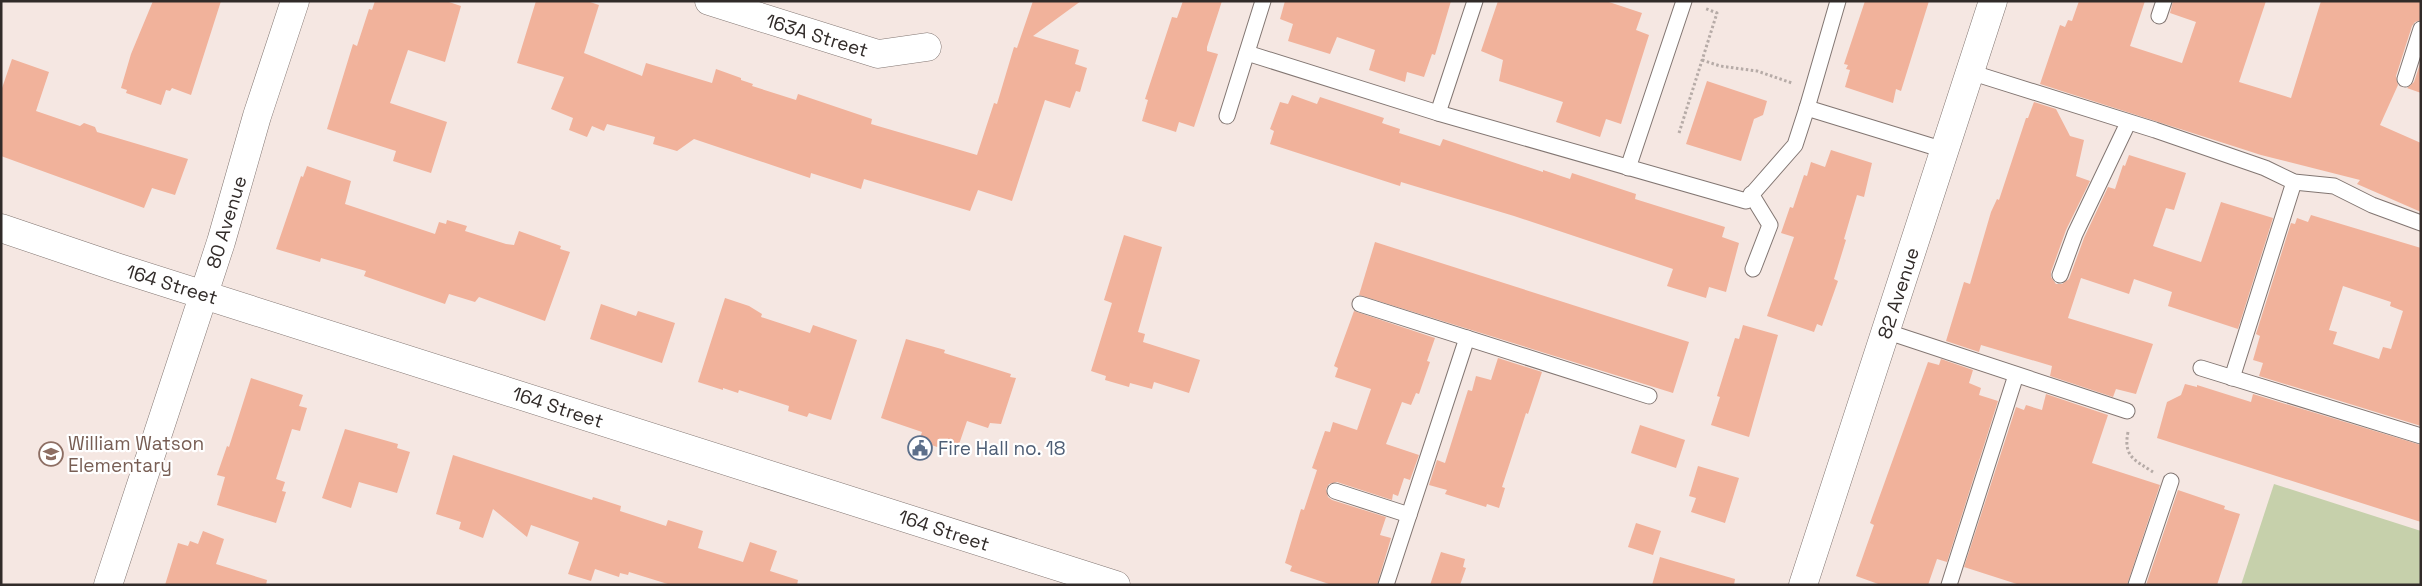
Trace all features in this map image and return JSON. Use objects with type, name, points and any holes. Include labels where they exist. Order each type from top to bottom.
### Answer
[{"type":"street","name":"80 Avenue","points":[[108,585],[203,294],[222,242],[257,116],[295,1]]},
{"type":"street","name":"163A Street","points":[[709,1],[878,54],[927,47]]},
{"type":"street","name":"82 Avenue","points":[[1803,585],[1993,1]]},
{"type":"street","name":"164 Street","points":[[1,228],[1116,585]]},
{"type":"lane","points":[[1228,116],[1263,1]]},
{"type":"lane","points":[[1438,113],[1476,1]]},
{"type":"lane","points":[[1628,168],[1684,1]]},
{"type":"lane","points":[[1247,53],[1438,113],[1746,201],[1795,145],[1838,1]]},
{"type":"lane","points":[[2405,79],[2421,29]]},
{"type":"lane","points":[[1970,72],[2154,130],[2264,168],[2294,182],[2334,186],[2372,205],[2421,223]]},
{"type":"lane","points":[[1807,108],[1944,150]]},
{"type":"lane","points":[[2060,275],[2075,234],[2128,123]]},
{"type":"lane","points":[[2232,378],[2294,182]]},
{"type":"lane","points":[[1751,194],[1770,225],[1753,269]]},
{"type":"lane","points":[[1360,304],[1649,396]]},
{"type":"lane","points":[[1885,331],[2127,412]]},
{"type":"lane","points":[[1386,585],[1467,338]]},
{"type":"lane","points":[[2201,368],[2421,436]]},
{"type":"lane","points":[[1949,585],[2016,375]]},
{"type":"lane","points":[[2136,585],[2171,481]]},
{"type":"lane","points":[[1335,491],[1409,515]]},
{"type":"path","points":[[1679,133],[1717,13],[1700,6]]},
{"type":"path","points":[[1702,60],[1720,66],[1757,71],[1793,83]]},
{"type":"path","points":[[2127,412],[2133,414],[2126,448],[2130,456],[2155,474],[2171,481]]},
{"type":"green space","points":[[2274,484],[2421,531],[2421,585],[2241,585]]},
{"type":"building","points":[[153,1],[221,1],[191,95],[172,88],[170,91],[166,90],[161,105],[126,93],[127,90],[121,88],[131,54]]},
{"type":"building","points":[[375,1],[446,1],[461,6],[445,62],[408,50],[390,103],[447,122],[431,173],[393,161],[396,151],[327,129],[353,44],[357,46],[369,9],[372,10]]},
{"type":"building","points":[[536,1],[587,1],[599,5],[584,53],[642,76],[646,63],[712,83],[716,69],[741,78],[741,80],[753,84],[752,86],[796,100],[798,94],[872,119],[871,124],[977,155],[994,103],[997,104],[1014,47],[1017,48],[1033,1],[1081,1],[1033,36],[1079,50],[1075,64],[1087,68],[1080,92],[1076,91],[1070,108],[1045,100],[1012,201],[978,190],[970,211],[864,179],[861,189],[811,173],[810,178],[694,139],[677,151],[653,144],[655,137],[607,124],[604,131],[592,126],[587,137],[569,130],[573,118],[551,109],[564,77],[517,63]]},
{"type":"building","points":[[1183,1],[1222,1],[1207,47],[1207,51],[1218,54],[1194,127],[1179,122],[1176,132],[1142,121],[1148,100],[1145,99],[1172,17],[1177,18]]},
{"type":"building","points":[[1285,1],[1451,1],[1435,55],[1432,54],[1424,77],[1407,72],[1405,82],[1369,70],[1375,50],[1337,37],[1330,54],[1288,41],[1293,24],[1280,19]]},
{"type":"building","points":[[1498,1],[1606,1],[1642,13],[1636,30],[1649,35],[1621,124],[1606,119],[1600,137],[1556,122],[1563,102],[1499,81],[1503,60],[1481,51]]},
{"type":"building","points":[[1865,1],[1929,1],[1901,91],[1896,89],[1893,103],[1845,87],[1850,70],[1846,69],[1848,65],[1844,64]]},
{"type":"building","points":[[2079,1],[2145,1],[2130,46],[2182,63],[2196,22],[2170,13],[2173,1],[2266,1],[2239,82],[2291,98],[2321,1],[2421,1],[2421,20],[2415,22],[2412,26],[2396,76],[2398,85],[2380,125],[2421,143],[2421,212],[2357,184],[2360,180],[2261,155],[2040,84],[2060,25],[2065,27],[2068,20],[2072,21]]},
{"type":"building","points":[[12,59],[49,72],[36,111],[80,126],[84,123],[95,127],[97,132],[188,159],[175,195],[152,188],[144,208],[1,156],[1,91]]},
{"type":"building","points":[[2421,61],[2421,93],[2407,88],[2414,82]]},
{"type":"building","points":[[1707,81],[1767,101],[1763,115],[1754,119],[1741,161],[1686,144]]},
{"type":"building","points":[[1292,95],[1317,104],[1320,97],[1384,118],[1382,123],[1400,129],[1399,133],[1440,146],[1443,139],[1543,172],[1543,170],[1570,179],[1572,173],[1636,194],[1635,199],[1725,227],[1722,237],[1739,243],[1726,292],[1709,287],[1706,298],[1667,286],[1673,269],[1514,216],[1401,182],[1400,186],[1270,144],[1274,131],[1270,129],[1280,102],[1288,104]]},
{"type":"building","points":[[2034,102],[2056,109],[2070,136],[2084,140],[2076,176],[2090,181],[2066,230],[2051,272],[2051,277],[2056,284],[2062,284],[2069,279],[2084,238],[2108,187],[2115,189],[2123,165],[2125,166],[2129,155],[2186,173],[2174,210],[2166,208],[2153,246],[2201,262],[2221,202],[2273,218],[2238,329],[2168,306],[2172,292],[2134,279],[2129,294],[2081,278],[2068,318],[2153,344],[2136,394],[2116,389],[2113,397],[2050,376],[2052,366],[1981,345],[1979,352],[1946,341],[1964,282],[1970,284],[1991,212],[1997,199],[1999,200],[2026,118],[2028,118]]},
{"type":"building","points":[[1831,150],[1872,163],[1864,197],[1857,195],[1844,239],[1846,240],[1834,279],[1838,281],[1822,326],[1817,324],[1814,332],[1767,316],[1794,237],[1781,233],[1790,207],[1793,208],[1804,175],[1807,176],[1811,162],[1825,167]]},
{"type":"building","points":[[307,166],[351,181],[345,204],[435,234],[439,222],[446,224],[447,220],[467,226],[465,231],[506,244],[514,245],[519,231],[561,246],[560,249],[570,252],[545,321],[479,297],[475,302],[449,294],[445,304],[364,276],[366,271],[321,258],[320,262],[276,249],[301,176],[303,177]]},
{"type":"building","points":[[2311,215],[2421,248],[2421,426],[2259,376],[2263,363],[2253,360],[2260,336],[2256,334],[2291,223],[2295,224],[2297,218],[2308,222]],"holes":[[[2343,286],[2391,302],[2390,306],[2403,311],[2391,349],[2383,347],[2379,359],[2333,344],[2337,332],[2329,330]]]},
{"type":"building","points":[[1124,235],[1162,247],[1138,332],[1145,334],[1143,342],[1200,360],[1189,393],[1154,382],[1152,389],[1130,383],[1129,387],[1105,380],[1106,376],[1091,371],[1112,303],[1104,300]]},
{"type":"building","points":[[1375,242],[1689,342],[1673,393],[1359,295]]},
{"type":"building","points":[[725,298],[749,306],[762,314],[761,317],[810,333],[813,325],[857,340],[831,420],[809,413],[807,417],[788,411],[789,406],[739,390],[738,393],[698,382]]},
{"type":"building","points":[[601,304],[636,316],[638,311],[675,323],[662,363],[590,339]]},
{"type":"building","points":[[1354,311],[1435,338],[1427,361],[1430,362],[1419,394],[1416,393],[1411,405],[1402,402],[1386,444],[1419,455],[1410,480],[1404,478],[1398,496],[1393,494],[1392,500],[1337,482],[1329,484],[1326,489],[1328,497],[1332,500],[1386,517],[1380,535],[1391,538],[1377,585],[1332,585],[1290,571],[1292,566],[1285,563],[1301,509],[1304,510],[1317,470],[1312,468],[1325,431],[1330,432],[1333,422],[1357,430],[1371,389],[1335,377],[1338,368],[1334,366]]},
{"type":"building","points":[[1743,325],[1778,335],[1749,437],[1711,425],[1720,397],[1717,396],[1735,338],[1739,339]]},
{"type":"building","points":[[906,339],[945,350],[944,353],[1011,374],[1010,377],[1016,378],[1001,424],[990,423],[988,428],[967,421],[957,450],[952,449],[951,452],[926,443],[927,440],[920,438],[922,432],[881,418]]},
{"type":"building","points":[[1498,358],[1542,372],[1528,414],[1526,413],[1502,487],[1505,488],[1499,508],[1487,504],[1486,507],[1445,494],[1447,490],[1429,485],[1437,460],[1445,463],[1468,390],[1472,391],[1476,376],[1491,380]]},
{"type":"building","points":[[1941,359],[1973,370],[1969,383],[1981,388],[1979,395],[1998,401],[1947,562],[1937,559],[1928,585],[1881,585],[1856,576],[1874,525],[1870,523],[1928,362],[1939,365]]},
{"type":"building","points":[[251,378],[303,395],[299,406],[307,408],[300,431],[292,429],[276,479],[285,482],[282,491],[286,492],[276,523],[217,505],[225,477],[217,475],[227,446],[229,447]]},
{"type":"building","points":[[2185,384],[2197,387],[2197,385],[2251,402],[2253,394],[2421,445],[2421,522],[2157,438],[2167,402],[2181,395]]},
{"type":"building","points":[[2046,394],[2108,415],[2092,463],[2160,485],[2127,585],[2020,585],[1964,567],[2016,407],[2024,410],[2026,405],[2042,410]]},
{"type":"building","points":[[1640,425],[1685,440],[1676,468],[1631,453]]},
{"type":"building","points":[[345,429],[398,444],[397,448],[410,452],[397,493],[359,482],[351,508],[322,498]]},
{"type":"building","points":[[453,455],[592,500],[593,497],[621,506],[620,511],[666,526],[668,520],[703,531],[698,548],[743,562],[750,542],[777,551],[770,571],[798,580],[797,585],[671,585],[629,572],[628,575],[620,573],[619,577],[595,569],[591,581],[568,574],[579,542],[531,525],[527,537],[493,509],[483,538],[459,529],[461,522],[436,514]]},
{"type":"building","points":[[1698,466],[1739,478],[1725,523],[1691,512],[1696,498],[1689,496]]},
{"type":"building","points":[[2178,490],[2225,506],[2224,509],[2240,514],[2217,585],[2146,585]]},
{"type":"building","points":[[1636,523],[1661,531],[1653,555],[1628,547]]},
{"type":"building","points":[[203,531],[224,539],[216,564],[267,580],[266,585],[165,585],[178,543],[188,546],[190,541],[198,544]]},
{"type":"building","points":[[1441,552],[1465,559],[1463,567],[1466,568],[1460,585],[1430,585]]},
{"type":"building","points":[[1660,557],[1735,579],[1734,585],[1652,585]]},
{"type":"place","name":"Fire Hall no. 18","points":[[920,448]]},
{"type":"place","name":"William Watson Elementary","points":[[51,454]]}]
